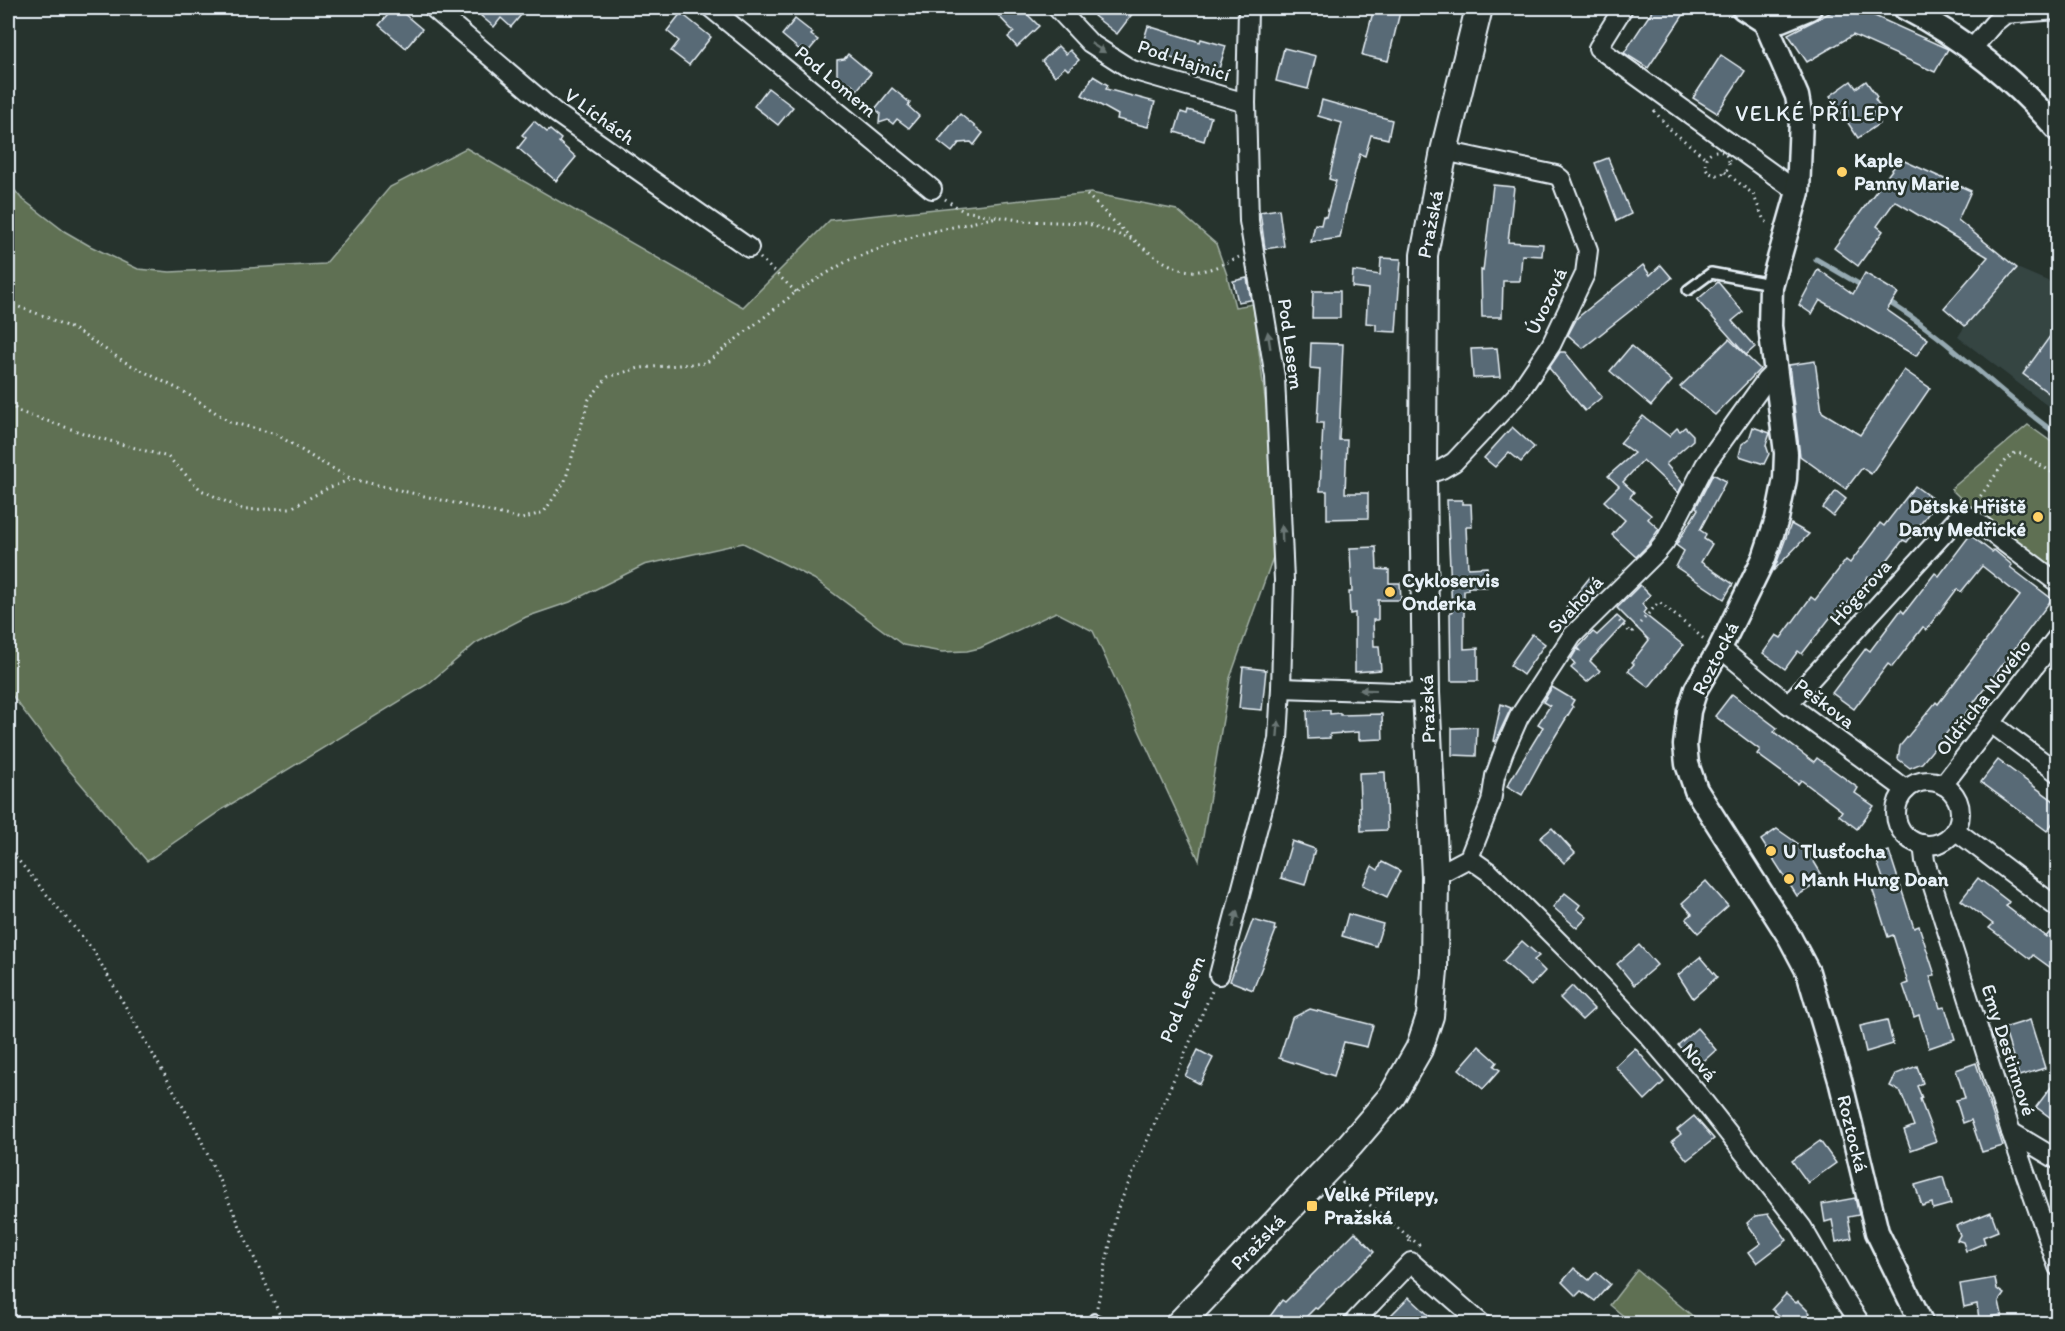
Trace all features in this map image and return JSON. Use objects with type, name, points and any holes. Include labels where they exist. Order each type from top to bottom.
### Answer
[{"type":"main road","name":"Pražská","points":[[1179,1323],[1350,1145],[1392,1096],[1419,1049],[1430,1016],[1434,971],[1435,876],[1426,693],[1423,476],[1424,255],[1444,151],[1479,8]]},
{"type":"street","name":"V Líchách","points":[[433,8],[556,113],[749,248]]},
{"type":"street","name":"Pod Lomem","points":[[711,8],[932,189]]},
{"type":"street","name":"Pod Hajnicí","points":[[1057,8],[1090,43],[1132,70],[1246,103]]},
{"type":"street","name":"Pod Lesem","points":[[1219,975],[1265,800],[1278,739],[1281,688],[1284,580],[1275,377],[1249,221],[1246,103],[1248,8]]},
{"type":"street","points":[[1623,8],[1598,48],[1798,192]]},
{"type":"street","points":[[1743,8],[1765,22],[1781,20],[1810,8]]},
{"type":"street","points":[[1905,8],[1939,27],[1971,50],[2030,101],[2058,130]]},
{"type":"street","points":[[1971,50],[1994,23],[2005,14],[2058,9]]},
{"type":"street","name":"Roztocká","points":[[1765,22],[1797,96],[1801,119],[1798,192],[1771,286],[1770,326],[1786,453],[1785,478],[1777,519],[1764,558],[1720,648],[1696,689],[1685,735],[1687,764],[1696,790],[1790,938],[1808,972],[1840,1080],[1878,1232],[1922,1323]]},
{"type":"street","name":"Úvozová","points":[[1423,476],[1454,462],[1518,394],[1539,366],[1557,335],[1585,274],[1588,256],[1588,250],[1561,179],[1556,175],[1444,151]]},
{"type":"street","name":"Svahová","points":[[1470,858],[1491,802],[1498,768],[1519,717],[1563,648],[1665,542],[1705,465],[1766,380],[1775,371]]},
{"type":"street","points":[[1969,516],[2058,584]]},
{"type":"street","name":"Högerova","points":[[1788,704],[1958,518],[1969,516]]},
{"type":"street","name":"Oldřicha Nového","points":[[1943,784],[2057,639]]},
{"type":"street","name":"Peškova","points":[[1720,648],[1788,704],[1906,790]]},
{"type":"street","points":[[1281,688],[1426,693]]},
{"type":"street","points":[[1991,723],[2058,773]]},
{"type":"street","points":[[1932,781],[1943,784],[1958,800],[1959,820],[1955,830],[1940,843],[1923,844],[1907,836],[1900,827],[1897,815],[1898,804],[1906,790],[1921,782],[1932,781]]},
{"type":"street","points":[[1955,830],[2058,908]]},
{"type":"street","name":"Emy Destinnové","points":[[1923,844],[1925,861],[2011,1132],[2058,1267]]},
{"type":"street","points":[[1435,876],[1470,858]]},
{"type":"street","name":"Nová","points":[[1470,858],[1489,872],[1580,963],[1646,1033],[1697,1093],[1796,1218],[1840,1293],[1861,1323]]},
{"type":"street","points":[[2011,1132],[2058,1160]]},
{"type":"street","points":[[1352,1323],[1412,1262],[1482,1323]]},
{"type":"lane","points":[[1688,290],[1711,273],[1771,286]]},
{"type":"lane","points":[[1094,1321],[1105,1323]]},
{"type":"path","points":[[1657,90],[1652,97],[1653,110],[1671,130],[1706,158]]},
{"type":"path","points":[[1715,151],[1724,154],[1729,162],[1725,172],[1712,174],[1705,166],[1706,158],[1715,151]]},
{"type":"path","points":[[1725,172],[1753,194],[1764,218],[1774,231]]},
{"type":"path","points":[[932,189],[963,211],[1025,221],[1086,223],[1136,241]]},
{"type":"path","points":[[1088,195],[1136,241],[1174,268],[1201,271],[1239,257],[1255,254]]},
{"type":"path","points":[[8,303],[77,331],[125,362],[186,393],[230,422],[276,434],[352,479],[522,519],[544,512],[565,481],[589,399],[608,377],[639,368],[706,363],[796,292],[849,260],[918,236],[997,216]]},
{"type":"path","points":[[749,248],[796,292]]},
{"type":"path","points":[[8,398],[17,411],[168,458],[201,490],[244,510],[291,508],[328,488],[352,479]]},
{"type":"path","points":[[1969,516],[1982,492],[2007,459],[2015,453],[2022,454],[2058,476]]},
{"type":"path","points":[[1603,605],[1631,633],[1659,602],[1697,634]]},
{"type":"path","points":[[8,848],[93,950],[197,1131],[284,1323]]},
{"type":"path","name":"Pod Lesem","points":[[1094,1321],[1117,1210],[1219,975]]},
{"type":"path","points":[[1337,1189],[1343,1183],[1409,1237],[1412,1262]]},
{"type":"shaded area","points":[[2017,268],[2057,285],[2057,413],[1958,337],[1965,326]]},
{"type":"green space","points":[[466,148],[743,307],[830,220],[1091,193],[1177,210],[1216,244],[1235,307],[1253,304],[1282,532],[1230,678],[1199,860],[1093,631],[1056,612],[980,648],[967,651],[942,652],[903,645],[814,579],[743,543],[644,565],[570,602],[526,617],[476,643],[428,684],[223,809],[147,861],[63,763],[8,690],[8,167],[12,187],[21,198],[64,231],[138,269],[170,272],[325,264],[390,187]]},
{"type":"green space","points":[[2028,425],[2057,446],[2057,575],[1977,514],[1951,489]]},
{"type":"green space","points":[[1637,1270],[1701,1323],[1632,1323],[1610,1305]]},
{"type":"building","points":[[394,8],[397,8],[422,29],[406,48],[379,25]]},
{"type":"building","points":[[488,8],[527,8],[511,27],[501,18],[494,27],[481,16]]},
{"type":"building","points":[[991,8],[1021,8],[1039,26],[1017,47],[1008,37],[1014,32]]},
{"type":"building","points":[[1101,8],[1125,8],[1133,13],[1117,34],[1094,16]]},
{"type":"building","points":[[1374,8],[1401,8],[1388,61],[1362,55]]},
{"type":"building","points":[[1654,8],[1688,8],[1648,68],[1624,53]]},
{"type":"building","points":[[1839,8],[1857,8],[1948,49],[1935,72],[1853,35],[1807,62],[1788,34]]},
{"type":"building","points":[[681,13],[711,37],[689,65],[671,51],[679,41],[667,31]]},
{"type":"building","points":[[795,19],[818,40],[807,53],[782,35]]},
{"type":"building","points":[[1148,26],[1200,42],[1201,39],[1226,46],[1218,72],[1141,49]]},
{"type":"building","points":[[1058,46],[1066,54],[1070,50],[1079,60],[1068,70],[1065,67],[1055,76],[1042,61]]},
{"type":"building","points":[[1284,48],[1316,56],[1308,89],[1276,81]]},
{"type":"building","points":[[848,54],[871,73],[857,90],[850,83],[837,84],[837,60],[844,59]]},
{"type":"building","points":[[1721,55],[1745,71],[1717,113],[1693,98]]},
{"type":"building","points":[[1093,76],[1108,85],[1106,89],[1155,102],[1148,127],[1117,119],[1118,115],[1082,95]]},
{"type":"building","points":[[1851,81],[1856,88],[1866,81],[1877,97],[1875,99],[1881,108],[1873,113],[1880,123],[1858,138],[1830,96]]},
{"type":"building","points":[[768,88],[793,107],[778,125],[754,106]]},
{"type":"building","points":[[892,88],[910,103],[908,106],[919,116],[909,128],[897,119],[893,124],[888,120],[879,123],[880,113],[875,109]]},
{"type":"building","points":[[1322,100],[1392,120],[1388,139],[1371,135],[1365,156],[1360,154],[1340,238],[1311,242],[1315,224],[1321,225],[1323,216],[1326,217],[1336,181],[1329,179],[1342,123],[1318,116]]},
{"type":"building","points":[[1188,110],[1211,117],[1204,141],[1175,132],[1181,112],[1187,114]]},
{"type":"building","points":[[960,114],[983,133],[974,145],[971,142],[959,143],[952,152],[938,141]]},
{"type":"building","points":[[534,121],[547,132],[550,130],[561,139],[559,142],[576,157],[556,181],[518,148],[526,138],[522,135]]},
{"type":"building","points":[[1608,158],[1631,214],[1617,221],[1595,163]]},
{"type":"building","points":[[1900,159],[1971,191],[1958,220],[2017,268],[1965,326],[1944,308],[1988,257],[1895,201],[1877,226],[1883,231],[1858,266],[1834,248]]},
{"type":"building","points":[[1493,185],[1514,187],[1508,242],[1543,244],[1542,256],[1522,255],[1520,281],[1503,281],[1502,317],[1482,317],[1481,270],[1483,271]]},
{"type":"building","points":[[1279,209],[1284,246],[1265,249],[1260,212]]},
{"type":"building","points":[[1381,258],[1401,259],[1396,332],[1376,331],[1376,324],[1366,323],[1368,289],[1352,287],[1353,271],[1380,275]]},
{"type":"building","points":[[1643,265],[1650,275],[1661,265],[1672,278],[1583,348],[1568,335],[1577,318]]},
{"type":"building","points":[[1818,269],[1853,294],[1865,273],[1898,293],[1887,310],[1928,339],[1916,356],[1820,300],[1812,314],[1799,305]]},
{"type":"building","points":[[1247,278],[1251,300],[1238,302],[1233,281]]},
{"type":"building","points":[[1718,282],[1743,312],[1732,321],[1755,347],[1746,355],[1697,300]]},
{"type":"building","points":[[1313,291],[1340,291],[1340,318],[1312,318]]},
{"type":"building","points":[[2058,325],[2058,400],[2023,374]]},
{"type":"building","points":[[1729,339],[1760,369],[1715,415],[1680,387]]},
{"type":"building","points":[[1311,343],[1343,344],[1339,440],[1347,440],[1345,493],[1368,493],[1368,518],[1327,519],[1327,491],[1320,491],[1323,423],[1317,423],[1320,369],[1310,368]]},
{"type":"building","points":[[1631,346],[1672,381],[1651,406],[1610,371]]},
{"type":"building","points":[[1497,348],[1500,377],[1473,378],[1471,349]]},
{"type":"building","points":[[1560,352],[1565,352],[1602,397],[1585,411],[1549,368]]},
{"type":"building","points":[[1815,361],[1822,412],[1860,435],[1904,370],[1930,388],[1871,474],[1862,468],[1846,489],[1800,456],[1789,365]]},
{"type":"building","points":[[1643,416],[1669,436],[1677,428],[1680,431],[1685,427],[1693,435],[1693,440],[1666,464],[1683,484],[1678,493],[1643,460],[1623,482],[1634,492],[1630,497],[1651,515],[1648,519],[1659,529],[1636,557],[1612,535],[1625,520],[1604,501],[1619,486],[1608,476],[1634,453],[1620,443]]},
{"type":"building","points":[[1512,427],[1534,447],[1521,462],[1509,452],[1495,467],[1484,458]]},
{"type":"building","points":[[1753,427],[1770,433],[1766,445],[1769,454],[1764,464],[1739,456],[1742,444],[1749,439]]},
{"type":"building","points":[[1713,474],[1726,481],[1700,530],[1706,534],[1704,539],[1712,544],[1701,562],[1733,584],[1724,599],[1676,567],[1684,551],[1676,545],[1698,509],[1696,507]]},
{"type":"building","points":[[1915,486],[1937,502],[1907,542],[1903,540],[1872,580],[1868,577],[1837,617],[1833,614],[1802,654],[1798,651],[1785,669],[1763,653],[1776,635],[1781,638],[1811,597],[1815,600],[1846,560],[1850,563],[1880,523],[1884,526]]},
{"type":"building","points":[[1836,491],[1846,499],[1833,516],[1823,508]]},
{"type":"building","points":[[1447,500],[1462,500],[1462,504],[1471,504],[1472,527],[1466,527],[1468,568],[1487,567],[1487,587],[1468,587],[1468,590],[1464,591],[1464,649],[1478,648],[1478,681],[1451,681],[1450,612],[1452,612]]},
{"type":"building","points":[[1791,524],[1809,534],[1773,571],[1777,562]]},
{"type":"building","points":[[1970,535],[1992,552],[1994,550],[2012,565],[2010,567],[2052,599],[1960,721],[1958,719],[1922,763],[1910,768],[1898,759],[1900,746],[1936,702],[1938,704],[2020,596],[1982,566],[1961,592],[1957,589],[1926,630],[1923,627],[1892,667],[1888,664],[1854,709],[1832,693],[1866,648],[1870,651],[1901,610],[1904,613],[1935,573],[1939,576]]},
{"type":"building","points":[[1376,547],[1377,569],[1389,570],[1389,583],[1400,583],[1401,600],[1378,600],[1378,620],[1373,620],[1374,646],[1379,646],[1381,670],[1355,672],[1355,613],[1350,614],[1349,592],[1352,592],[1350,548]]},
{"type":"building","points":[[1590,577],[1601,586],[1592,596],[1594,598],[1577,616],[1566,607]]},
{"type":"building","points":[[1640,585],[1650,595],[1642,604],[1646,609],[1643,613],[1683,645],[1649,687],[1628,671],[1649,640],[1617,608]]},
{"type":"building","points":[[1617,616],[1625,623],[1590,661],[1600,671],[1587,682],[1571,668],[1575,664],[1571,659],[1577,649],[1581,651],[1578,648],[1593,632],[1597,635]]},
{"type":"building","points":[[1532,634],[1545,644],[1523,675],[1510,665]]},
{"type":"building","points":[[1243,667],[1266,670],[1262,710],[1239,708]]},
{"type":"building","points":[[1552,687],[1574,700],[1571,705],[1573,707],[1522,795],[1507,786],[1543,727],[1538,724],[1550,706],[1543,702]]},
{"type":"building","points":[[1732,694],[1777,728],[1774,732],[1814,762],[1817,758],[1858,788],[1855,793],[1874,806],[1857,829],[1839,815],[1842,811],[1801,780],[1798,784],[1757,754],[1760,750],[1715,716]]},
{"type":"building","points":[[1501,704],[1511,708],[1495,742],[1493,741]]},
{"type":"building","points":[[1330,710],[1330,714],[1340,713],[1340,715],[1382,714],[1383,739],[1359,740],[1359,732],[1330,734],[1330,738],[1308,739],[1307,711]]},
{"type":"building","points":[[1477,727],[1476,756],[1452,755],[1452,728]]},
{"type":"building","points":[[1998,760],[2058,804],[2058,816],[2047,831],[1981,782]]},
{"type":"building","points":[[1385,772],[1387,830],[1361,831],[1359,773]]},
{"type":"building","points":[[1552,828],[1575,853],[1564,863],[1540,838]]},
{"type":"building","points":[[1777,829],[1807,850],[1822,875],[1821,881],[1797,896],[1761,840]]},
{"type":"building","points":[[1292,841],[1315,849],[1305,885],[1281,878]]},
{"type":"building","points":[[1889,851],[1914,928],[1919,926],[1935,975],[1930,976],[1940,1008],[1945,1007],[1955,1039],[1929,1048],[1919,1015],[1914,1017],[1903,985],[1908,983],[1893,935],[1888,937],[1872,888],[1885,884],[1875,856]]},
{"type":"building","points":[[1382,862],[1400,871],[1387,897],[1363,885],[1372,866],[1378,870]]},
{"type":"building","points":[[1978,878],[2009,902],[2006,906],[2046,937],[2049,933],[2058,939],[2058,973],[2033,955],[2030,959],[1989,928],[1993,924],[1961,900]]},
{"type":"building","points":[[1706,881],[1728,906],[1698,933],[1686,919],[1692,914],[1682,903]]},
{"type":"building","points":[[1565,893],[1580,905],[1577,909],[1587,917],[1577,928],[1553,907]]},
{"type":"building","points":[[1348,914],[1383,924],[1376,946],[1342,936]]},
{"type":"building","points":[[1253,920],[1275,926],[1274,930],[1276,930],[1253,990],[1230,981]]},
{"type":"building","points":[[1522,941],[1539,956],[1534,960],[1545,971],[1531,986],[1503,961]]},
{"type":"building","points":[[1639,945],[1657,965],[1634,985],[1617,964]]},
{"type":"building","points":[[1700,957],[1717,977],[1693,998],[1678,975]]},
{"type":"building","points":[[1572,986],[1594,1009],[1582,1020],[1560,998]]},
{"type":"building","points":[[1310,1009],[1373,1025],[1367,1047],[1344,1042],[1334,1076],[1279,1058],[1292,1018]]},
{"type":"building","points":[[1887,1020],[1893,1044],[1866,1052],[1860,1026]]},
{"type":"building","points":[[2030,1020],[2045,1068],[2019,1076],[2004,1028]]},
{"type":"building","points":[[1697,1028],[1716,1050],[1697,1067],[1678,1045]]},
{"type":"building","points":[[1479,1046],[1497,1062],[1494,1066],[1500,1070],[1483,1089],[1459,1069]]},
{"type":"building","points":[[1635,1048],[1664,1082],[1645,1100],[1615,1066]]},
{"type":"building","points":[[1198,1050],[1213,1058],[1200,1084],[1185,1076]]},
{"type":"building","points":[[1976,1063],[2003,1146],[1982,1152],[1971,1120],[1963,1123],[1956,1100],[1965,1098],[1956,1070]]},
{"type":"building","points":[[1917,1066],[1923,1083],[1917,1086],[1922,1098],[1920,1099],[1936,1141],[1911,1150],[1904,1130],[1914,1126],[1901,1092],[1890,1086],[1896,1074]]},
{"type":"building","points":[[2058,1078],[2058,1123],[2036,1107]]},
{"type":"building","points":[[1694,1116],[1714,1139],[1687,1160],[1672,1141],[1681,1134],[1677,1130]]},
{"type":"building","points":[[1820,1141],[1836,1163],[1808,1183],[1792,1161]]},
{"type":"building","points":[[1943,1177],[1951,1204],[1933,1209],[1932,1203],[1922,1206],[1915,1185]]},
{"type":"building","points":[[1855,1198],[1859,1215],[1848,1217],[1852,1238],[1836,1242],[1832,1220],[1825,1222],[1822,1204]]},
{"type":"building","points":[[1991,1212],[1998,1231],[1983,1237],[1985,1243],[1966,1251],[1963,1242],[1957,1240],[1960,1235],[1956,1226]]},
{"type":"building","points":[[1768,1214],[1787,1240],[1757,1263],[1749,1252],[1761,1243],[1747,1223],[1755,1216]]},
{"type":"building","points":[[1355,1232],[1374,1252],[1300,1323],[1265,1323],[1282,1300],[1285,1302]]},
{"type":"building","points":[[1574,1268],[1589,1280],[1596,1272],[1610,1284],[1595,1301],[1581,1291],[1576,1296],[1562,1282]]},
{"type":"building","points":[[1995,1278],[1997,1289],[2004,1294],[1999,1301],[2002,1315],[1979,1319],[1977,1304],[1964,1307],[1960,1284]]},
{"type":"building","points":[[1786,1294],[1796,1303],[1798,1301],[1817,1323],[1788,1323],[1772,1309]]},
{"type":"building","points":[[1409,1297],[1437,1323],[1397,1323],[1390,1316]]},
{"type":"waterway","points":[[1816,259],[1864,287]]},
{"type":"waterway","points":[[1885,300],[1952,348],[2058,435]]},
{"type":"place","name":"Kaple Panny Marie","points":[[1842,172]]},
{"type":"place","name":"Dětské Hřiště Dany Medřické","points":[[2038,517]]},
{"type":"place","name":"Cykloservis Onderka","points":[[1390,592]]},
{"type":"place","name":"U Tlusťocha","points":[[1771,851]]},
{"type":"place","name":"Manh Hung Doan","points":[[1789,879]]},
{"type":"place","name":"Velké Přílepy, Pražská","points":[[1312,1206]]},
{"type":"district","name":"VELKÉ PŘÍLEPY","points":[[1820,113]]}]
